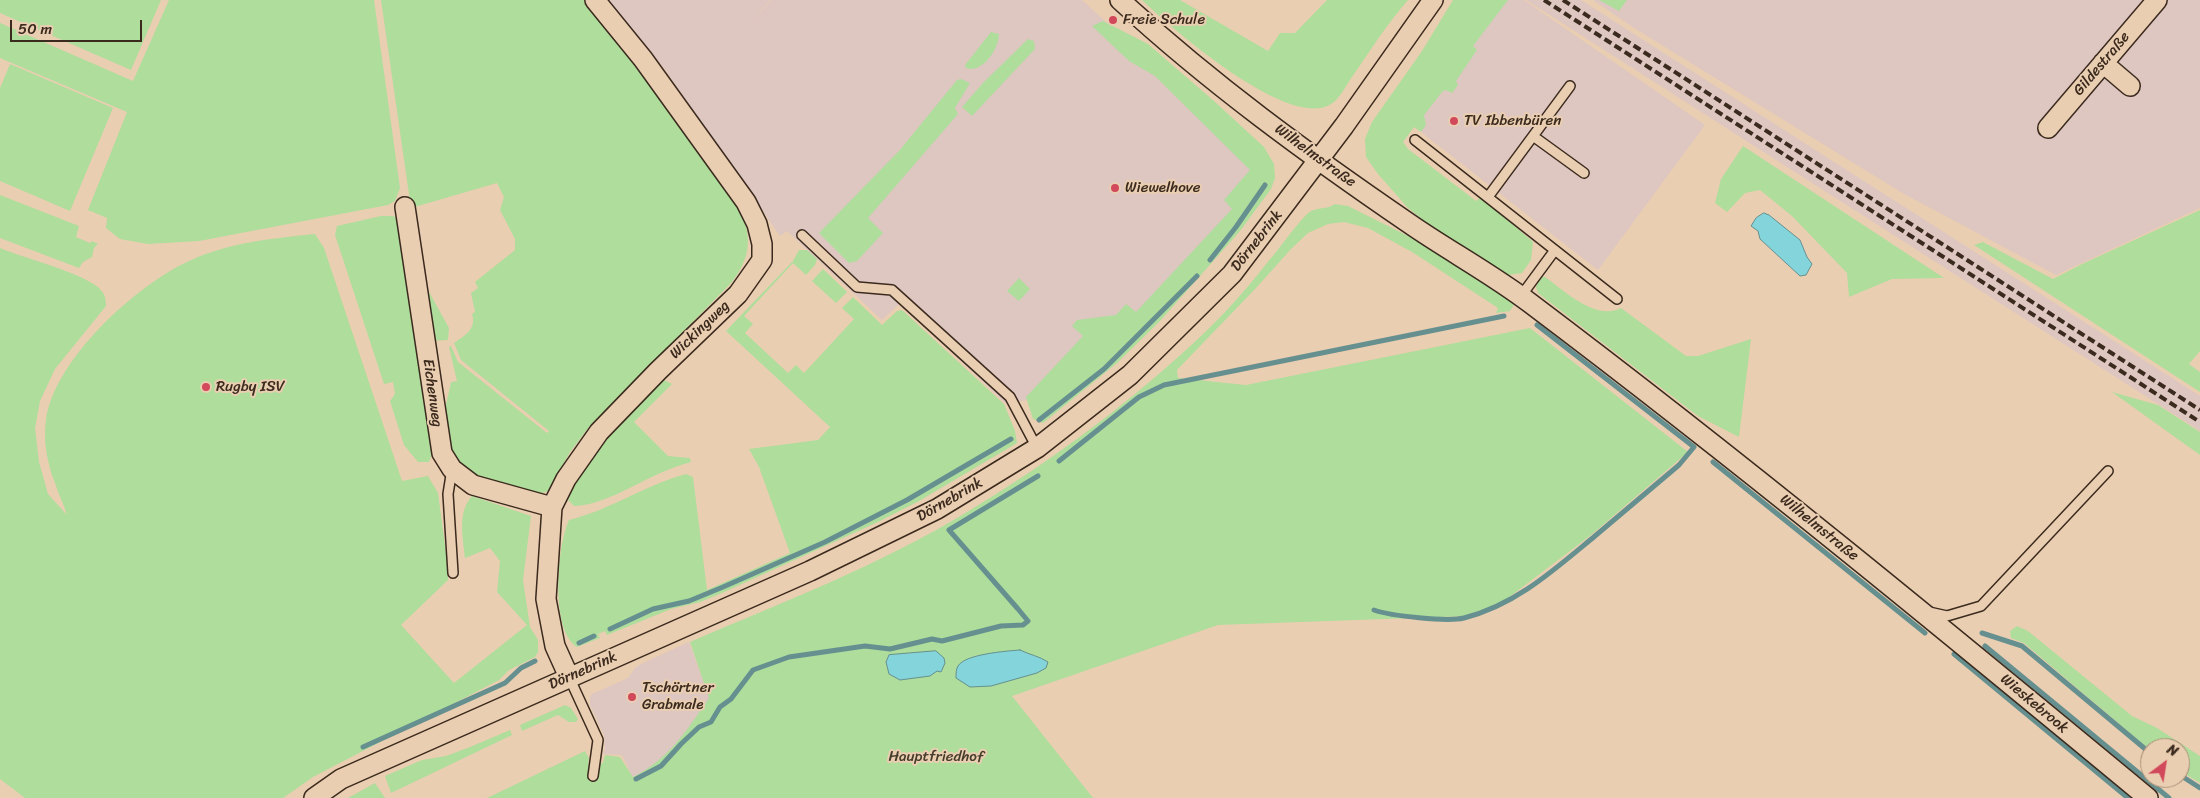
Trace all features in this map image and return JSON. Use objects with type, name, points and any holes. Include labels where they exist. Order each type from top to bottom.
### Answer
[{"type":"street","name":"Wickingweg","points":[[569,677],[555,646],[546,598],[552,507],[566,480],[599,432],[658,371],[738,294],[762,260],[762,244],[758,224],[746,202],[643,59],[595,0]]},
{"type":"street","name":"Wilhelmstraße","points":[[1120,0],[1187,60],[1319,159],[1410,224],[1520,296],[1674,413],[1920,610]]},
{"type":"street","name":"Dörnebrink","points":[[314,798],[341,779],[810,571],[929,514],[1037,448],[1130,375],[1232,274],[1319,159],[1433,0]]},
{"type":"street","name":"Gildestraße","points":[[2048,128],[2156,0]]},
{"type":"street","points":[[2103,63],[2130,86]]},
{"type":"street","name":"Eichenweg","points":[[405,207],[442,453],[452,469],[473,485],[552,507]]},
{"type":"street","name":"Wieskebrook","points":[[1920,610],[2148,798]]},
{"type":"lane","points":[[1488,197],[1570,86]]},
{"type":"lane","points":[[1533,136],[1584,173]]},
{"type":"lane","points":[[1415,140],[1617,299]]},
{"type":"lane","points":[[802,235],[857,287],[892,290],[1010,397],[1037,448]]},
{"type":"lane","points":[[1520,296],[1555,250]]},
{"type":"lane","points":[[452,469],[448,494],[453,573]]},
{"type":"lane","name":"Wilhelmstraße","points":[[1920,610],[1947,616],[1981,606],[2108,471]]},
{"type":"lane","points":[[569,677],[598,740],[593,776]]},
{"type":"shaded area","points":[[608,0],[770,0],[746,29],[771,0],[1082,0],[1259,162],[1265,180],[1093,369],[1029,400],[1005,403],[900,303],[882,320],[787,231],[780,236],[662,66]]},
{"type":"shaded area","points":[[1494,0],[1524,0],[1705,125],[1598,270],[1407,121]]},
{"type":"shaded area","points":[[1526,0],[1581,0],[2200,396],[2200,431]]},
{"type":"shaded area","points":[[1593,0],[2200,0],[2200,208],[2056,275],[1904,194],[1634,28]]},
{"type":"shaded area","points":[[689,642],[712,705],[684,746],[634,780],[622,755],[603,754],[605,749],[604,735],[590,705],[590,697],[592,694],[628,678],[635,668],[643,663]]},
{"type":"green space","points":[[0,0],[161,0],[131,70],[0,13]]},
{"type":"green space","points":[[169,0],[374,0],[400,188],[395,201],[388,205],[199,241],[148,244],[120,239],[106,228],[107,218],[88,210],[127,112],[0,58],[0,23],[133,81]]},
{"type":"green space","points":[[381,0],[584,0],[636,64],[738,207],[743,217],[748,236],[748,246],[743,264],[732,282],[589,427],[570,452],[548,491],[539,494],[471,476],[455,463],[450,452],[444,414],[451,382],[457,381],[449,347],[451,346],[458,362],[547,433],[549,431],[461,360],[454,343],[469,332],[473,324],[472,314],[475,312],[471,293],[478,288],[475,282],[515,250],[515,239],[500,210],[504,197],[497,183],[411,208]]},
{"type":"green space","points":[[1142,0],[1180,0],[1268,51],[1280,33],[1295,33],[1327,0],[1408,0],[1386,28],[1337,99],[1331,104],[1312,108],[1288,103],[1261,91],[1232,73],[1178,32]]},
{"type":"green space","points":[[1453,0],[1508,0],[1473,46],[1477,50],[1456,81],[1458,85],[1452,93],[1446,90],[1442,92],[1424,115],[1426,125],[1421,132],[1414,127],[1403,142],[1408,149],[1476,201],[1481,197],[1533,242],[1531,260],[1522,273],[1508,275],[1434,229],[1408,208],[1378,174],[1366,157],[1365,139],[1372,122],[1422,51]]},
{"type":"green space","points":[[1599,0],[1627,0],[1619,11]]},
{"type":"green space","points":[[1103,21],[1148,44],[1214,101],[1264,147],[1274,164],[1275,178],[1271,189],[1240,231],[1160,321],[1117,363],[1043,423],[1033,419],[1026,397],[1083,336],[1072,326],[1077,320],[1116,315],[1126,304],[1136,312],[1232,209],[1224,200],[1250,170],[1155,76],[1129,61],[1092,26]]},
{"type":"green space","points":[[991,32],[999,34],[996,46],[989,59],[978,67],[966,68],[965,65]]},
{"type":"green space","points":[[1028,39],[1034,41],[1035,49],[972,116],[962,107],[983,83]]},
{"type":"green space","points":[[10,64],[113,108],[70,211],[0,181],[0,88]]},
{"type":"green space","points":[[961,79],[970,83],[955,108],[958,114],[868,218],[883,233],[857,261],[849,263],[819,233],[899,151],[957,80]]},
{"type":"green space","points":[[1743,146],[1944,278],[1892,279],[1849,297],[1847,273],[1792,216],[1760,190],[1745,193],[1727,212],[1715,203],[1721,179]]},
{"type":"green space","points":[[0,195],[79,226],[76,237],[98,244],[94,248],[92,257],[83,262],[79,268],[0,238]]},
{"type":"green space","name":"Hauptfriedhof","points":[[1335,204],[1348,206],[1430,247],[1515,303],[1510,311],[1496,313],[1498,308],[1412,252],[1368,228],[1344,222],[1328,224],[1308,233],[1291,249],[1177,370],[1178,378],[1246,385],[1530,328],[1688,452],[1591,535],[1504,601],[1468,616],[1218,625],[1012,696],[1093,798],[487,798],[585,751],[589,758],[588,765],[603,763],[605,755],[620,757],[633,777],[646,770],[676,743],[709,698],[690,642],[831,582],[900,549],[967,512],[1053,456],[1108,416],[1161,373],[1197,340],[1248,286],[1308,213],[1315,209]]},
{"type":"green space","points":[[2200,210],[2200,351],[2189,364],[2200,372],[2200,392],[1974,245],[1983,242],[2053,279]]},
{"type":"green space","points":[[381,216],[393,216],[400,219],[404,226],[432,454],[429,462],[418,462],[404,445],[390,401],[395,394],[393,382],[384,384],[335,235],[337,226]]},
{"type":"green space","points":[[315,234],[324,248],[402,481],[428,476],[438,493],[448,580],[401,625],[454,683],[527,625],[497,592],[500,561],[490,548],[465,558],[462,534],[463,517],[467,502],[472,496],[531,516],[523,580],[530,627],[538,640],[538,652],[535,657],[509,670],[499,680],[313,777],[283,798],[25,798],[0,779],[0,248],[81,277],[100,289],[105,299],[106,306],[55,369],[40,401],[35,428],[39,462],[48,494],[67,515],[48,460],[45,444],[46,420],[52,397],[64,373],[101,327],[145,288],[168,272],[189,261],[235,246]]},
{"type":"green space","points":[[799,250],[807,250],[817,259],[815,265],[806,275],[793,263],[744,316],[753,324],[745,333],[788,373],[796,365],[804,373],[854,319],[842,308],[853,297],[882,325],[897,311],[902,310],[1004,404],[1015,431],[1017,443],[919,501],[878,522],[722,593],[700,602],[671,609],[607,635],[605,631],[598,634],[600,638],[577,647],[568,638],[559,606],[558,587],[561,548],[569,520],[584,516],[656,484],[686,474],[693,477],[707,590],[790,553],[759,467],[749,449],[818,440],[830,427],[726,331],[793,261]]},
{"type":"green space","points":[[823,269],[847,292],[836,303],[812,281]]},
{"type":"green space","points":[[1538,277],[1545,277],[1591,308],[1611,311],[1621,308],[1686,356],[1698,356],[1751,339],[1739,437],[1698,416],[1538,293],[1536,287]]},
{"type":"green space","points":[[1019,278],[1030,289],[1019,301],[1007,291]]},
{"type":"green space","points":[[428,290],[449,328],[448,340],[428,341],[422,293]]},
{"type":"green space","points":[[664,380],[672,384],[634,422],[668,456],[690,458],[691,462],[662,472],[606,499],[595,503],[574,506],[568,500],[576,483],[597,450]]},
{"type":"green space","points":[[2112,392],[2158,405],[2200,432],[2200,455]]},
{"type":"green space","points":[[2017,626],[2028,631],[2132,716],[2172,738],[2140,738],[2140,742],[2024,643],[2011,638],[2010,631]]},
{"type":"green space","points":[[565,705],[571,708],[578,719],[576,722],[569,722],[558,715],[522,731],[520,725]]},
{"type":"green space","points":[[510,730],[512,735],[391,793],[385,776],[422,760],[446,756]]},
{"type":"green space","points":[[2190,749],[2200,756],[2200,783],[2190,777]]},
{"type":"green space","points":[[375,783],[385,798],[348,798]]},
{"type":"water","points":[[1764,213],[1800,240],[1812,264],[1806,275],[1800,276],[1760,239],[1758,231],[1751,226],[1756,218]]},
{"type":"water","points":[[1020,650],[1048,662],[1046,668],[1037,673],[991,686],[970,687],[956,678],[956,670],[962,662],[977,656]]},
{"type":"water","points":[[936,651],[944,658],[945,663],[941,672],[937,671],[930,676],[900,680],[889,674],[886,662],[889,655]]},
{"type":"waterway","points":[[1210,260],[1265,185]]},
{"type":"waterway","points":[[1039,420],[1104,369],[1197,276]]},
{"type":"waterway","points":[[1059,461],[1139,397],[1164,385],[1504,316]]},
{"type":"waterway","points":[[1374,610],[1419,618],[1456,619],[1483,612],[1501,604],[1518,595],[1565,561],[1679,465],[1694,447],[1537,325]]},
{"type":"waterway","points":[[610,629],[653,609],[689,601],[825,542],[907,500],[1011,439]]},
{"type":"waterway","points":[[1713,462],[1925,633]]},
{"type":"waterway","points":[[636,779],[661,766],[699,727],[711,722],[720,707],[731,699],[753,670],[789,657],[865,646],[890,649],[932,639],[942,641],[1001,626],[1023,625],[1028,621],[949,530],[1038,476]]},
{"type":"waterway","points":[[1982,633],[2022,646],[2140,745]]},
{"type":"waterway","points":[[579,643],[594,636]]},
{"type":"waterway","points":[[1985,646],[2169,798]]},
{"type":"waterway","points":[[1954,654],[2128,798]]},
{"type":"waterway","points":[[363,747],[505,683],[521,668],[535,661]]},
{"type":"waterway","points":[[2190,782],[2200,788]]},
{"type":"railway","points":[[1544,0],[2200,422]]},
{"type":"railway","points":[[1563,0],[2200,410]]},
{"type":"place","name":"Freie Schule","points":[[1113,20]]},
{"type":"place","name":"TV Ibbenbüren","points":[[1454,121]]},
{"type":"place","name":"Wiewelhove","points":[[1115,188]]},
{"type":"place","name":"Rugby ISV","points":[[206,387]]},
{"type":"place","name":"Tschörtner Grabmale","points":[[632,697]]}]
